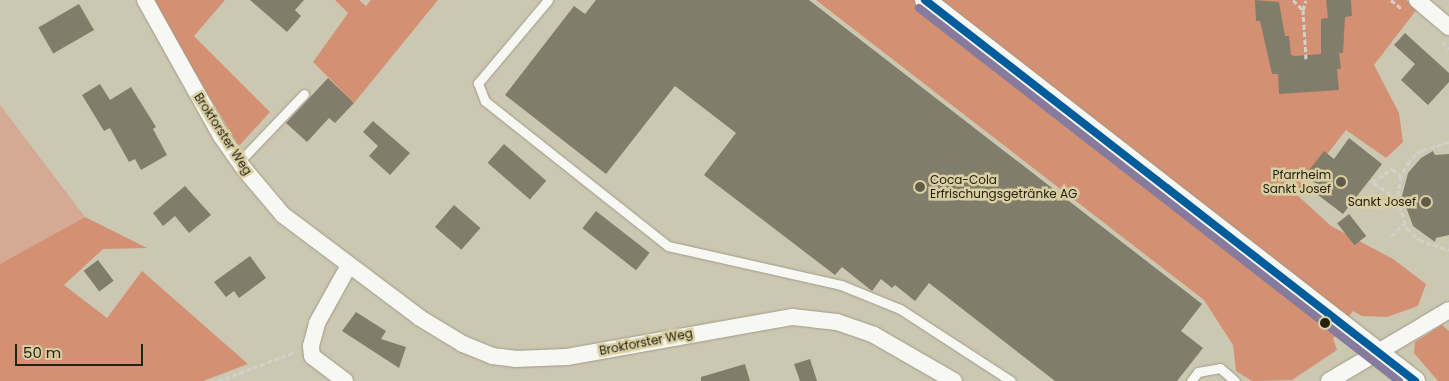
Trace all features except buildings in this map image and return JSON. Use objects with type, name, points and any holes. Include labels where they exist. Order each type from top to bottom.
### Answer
[{"type":"street","name":"Brokforster Weg","points":[[145,0],[173,54],[239,162],[283,215],[348,266],[420,318],[463,344],[492,356],[533,360],[567,357],[792,317],[837,322],[874,335],[954,381]]},
{"type":"street","points":[[925,0],[1414,381]]},
{"type":"street","points":[[1417,0],[1449,27]]},
{"type":"street","points":[[345,381],[312,356],[311,346],[318,323],[348,266]]},
{"type":"street","points":[[1329,381],[1449,310]]},
{"type":"lane","points":[[548,0],[478,82],[485,101],[668,246],[841,285],[900,309],[1011,381]]},
{"type":"lane","points":[[239,162],[304,94]]},
{"type":"lane","points":[[1191,381],[1198,372],[1220,368],[1234,381]]},
{"type":"path","points":[[1293,0],[1303,10]]},
{"type":"path","points":[[1306,0],[1303,10],[1306,59]]},
{"type":"path","points":[[1449,142],[1422,150],[1409,161],[1401,176],[1397,198],[1405,223],[1419,240],[1449,250]]},
{"type":"path","points":[[1397,198],[1372,182],[1392,169],[1401,176]]},
{"type":"path","points":[[1391,236],[1405,223]]},
{"type":"path","points":[[218,381],[311,346]]},
{"type":"shaded area","points":[[155,0],[225,0],[194,36],[270,112],[239,146],[177,43]]},
{"type":"shaded area","points":[[335,0],[359,0],[366,6],[371,0],[438,0],[354,103],[313,62],[348,13]]},
{"type":"shaded area","points":[[816,0],[1406,0],[1417,9],[1374,65],[1399,113],[1403,142],[1386,158],[1346,130],[1296,194],[1331,226],[1393,259],[1426,284],[1418,306],[1387,317],[1362,316],[1353,311],[1333,339],[1337,350],[1292,380],[1252,381],[1236,371],[1233,345],[1204,300]]},
{"type":"shaded area","points":[[0,105],[85,217],[0,264]]},
{"type":"shaded area","points":[[85,217],[147,248],[103,249],[64,285],[107,318],[142,271],[248,364],[203,381],[0,381],[0,264]]},
{"type":"shaded area","points":[[1442,325],[1449,331],[1449,381],[1438,381],[1414,353],[1415,342]]},
{"type":"transit line","points":[[925,0],[1415,381]]},
{"type":"transit line","points":[[919,8],[1399,381]]},
{"type":"place","name":"Pfarrheim Sankt Josef","points":[[1341,182]]},
{"type":"place","name":"Coca-Cola Erfrischungsgetränke AG","points":[[920,187]]},
{"type":"place","name":"Sankt Josef","points":[[1426,202]]}]
